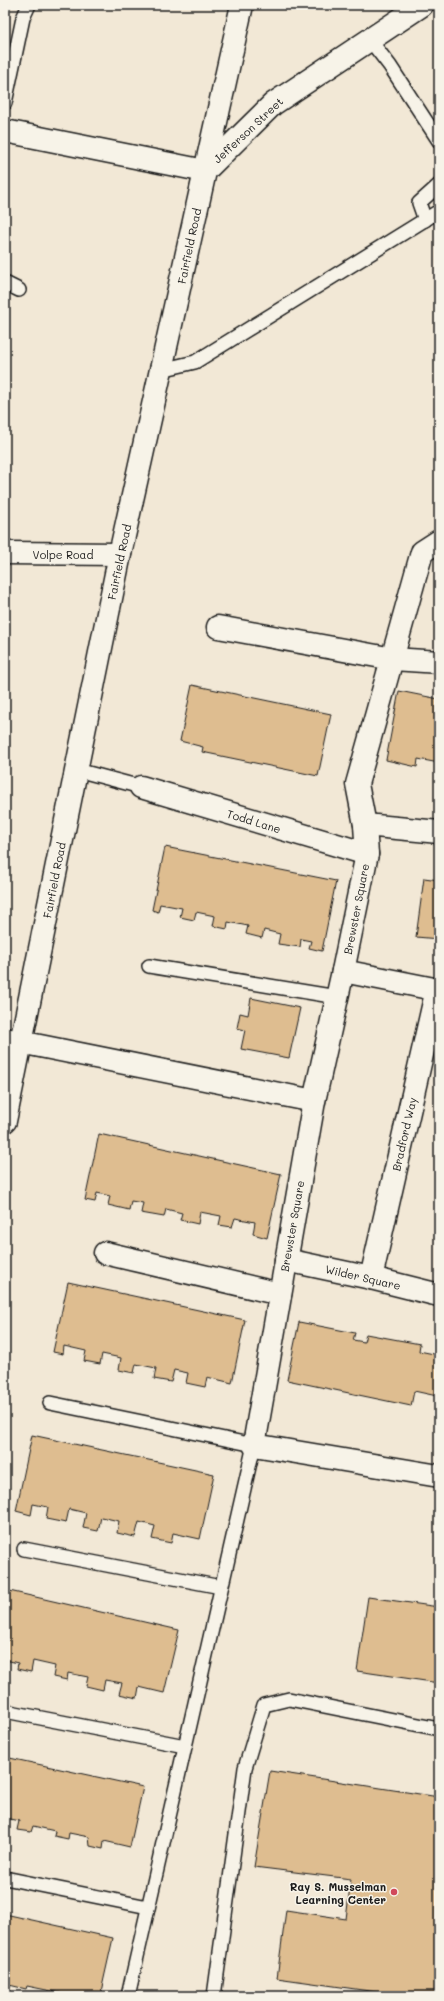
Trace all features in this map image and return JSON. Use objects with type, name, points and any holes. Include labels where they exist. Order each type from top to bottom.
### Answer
[{"type":"street","name":"Fairfield Road","points":[[5,1121],[13,1040],[77,770],[120,554],[242,5]]},
{"type":"street","name":"Jefferson Street","points":[[5,131],[206,171],[273,104],[422,5]]},
{"type":"street","name":"Brewster Square","points":[[254,1445],[314,1101],[338,997],[367,854],[366,825],[357,784],[422,552],[439,541]]},
{"type":"street","name":"Volpe Road","points":[[5,553],[120,554]]},
{"type":"street","points":[[218,627],[393,659],[439,662]]},
{"type":"street","name":"Todd Lane","points":[[141,787],[367,854]]},
{"type":"street","points":[[366,825],[439,832]]},
{"type":"street","points":[[343,972],[438,990]]},
{"type":"street","name":"Bradford Way","points":[[371,1278],[438,990]]},
{"type":"street","points":[[13,1040],[314,1101]]},
{"type":"street","points":[[105,1253],[280,1294]]},
{"type":"street","name":"Wilder Square","points":[[286,1260],[371,1278],[439,1295]]},
{"type":"street","points":[[254,1445],[439,1476]]},
{"type":"lane","points":[[5,103],[23,18],[29,5]]},
{"type":"lane","points":[[370,40],[390,66],[439,142]]},
{"type":"lane","points":[[425,220],[419,203],[439,185]]},
{"type":"lane","points":[[162,370],[195,362],[439,211]]},
{"type":"lane","points":[[5,283],[19,290]]},
{"type":"lane","points":[[77,770],[141,787]]},
{"type":"lane","points":[[149,966],[338,997]]},
{"type":"lane","points":[[50,1403],[254,1445],[128,1996]]},
{"type":"lane","points":[[24,1549],[221,1587]]},
{"type":"lane","points":[[214,1996],[245,1768],[264,1705],[289,1699],[439,1730]]},
{"type":"lane","points":[[5,1711],[185,1746]]},
{"type":"lane","points":[[5,1878],[148,1907]]},
{"type":"building","points":[[192,685],[331,714],[318,776],[202,752],[203,747],[180,741]]},
{"type":"building","points":[[399,691],[439,699],[439,763],[418,759],[417,767],[386,760]]},
{"type":"building","points":[[165,847],[336,881],[322,951],[309,948],[311,941],[301,939],[300,947],[278,944],[280,934],[264,930],[262,938],[246,934],[248,926],[228,922],[227,929],[213,926],[215,916],[196,912],[194,920],[180,917],[182,908],[160,904],[158,912],[152,910]]},
{"type":"building","points":[[424,878],[439,880],[439,939],[416,937]]},
{"type":"building","points":[[251,998],[300,1008],[289,1058],[241,1049],[245,1030],[237,1028],[240,1013],[248,1015]]},
{"type":"building","points":[[99,1134],[281,1174],[267,1238],[253,1234],[255,1222],[235,1218],[232,1227],[219,1225],[221,1216],[200,1212],[198,1224],[180,1220],[182,1213],[166,1209],[164,1217],[141,1213],[143,1203],[131,1201],[129,1210],[108,1205],[110,1196],[97,1193],[95,1202],[85,1200]]},
{"type":"building","points":[[68,1282],[245,1320],[232,1383],[207,1377],[205,1387],[186,1383],[188,1373],[174,1370],[171,1382],[154,1379],[156,1368],[136,1364],[134,1373],[119,1370],[121,1358],[102,1354],[100,1364],[84,1361],[86,1351],[64,1346],[63,1354],[53,1352]]},
{"type":"building","points":[[299,1322],[355,1333],[353,1340],[364,1342],[366,1334],[420,1344],[419,1351],[439,1355],[439,1407],[435,1407],[437,1396],[414,1391],[411,1406],[287,1380]]},
{"type":"building","points":[[32,1435],[214,1474],[200,1539],[173,1533],[171,1543],[152,1539],[155,1526],[139,1522],[135,1537],[117,1533],[119,1521],[101,1517],[98,1531],[83,1528],[86,1513],[69,1509],[66,1523],[46,1519],[48,1507],[33,1504],[31,1515],[16,1511]]},
{"type":"building","points":[[5,1590],[179,1630],[164,1693],[139,1687],[137,1698],[119,1694],[122,1683],[105,1680],[103,1690],[86,1686],[88,1677],[68,1673],[67,1680],[53,1677],[55,1666],[33,1661],[31,1672],[17,1669],[18,1663],[5,1660]]},
{"type":"building","points":[[368,1597],[439,1607],[439,1683],[357,1671]]},
{"type":"building","points":[[5,1757],[143,1787],[130,1847],[104,1841],[103,1849],[90,1846],[89,1837],[69,1833],[68,1839],[54,1836],[55,1831],[33,1826],[31,1832],[17,1830],[19,1821],[5,1818]]},
{"type":"building","name":"Ray S. Musselman Learning Center","points":[[270,1771],[439,1797],[439,1904],[435,1932],[439,1933],[439,1996],[405,1996],[277,1978],[286,1910],[346,1919],[351,1879],[254,1867]]},
{"type":"building","points":[[5,1914],[113,1938],[100,1996],[60,1996],[61,1993],[27,1986],[26,1989],[5,1984]]},
{"type":"place","name":"Ray S. Musselman Learning Center","points":[[394,1892]]}]
